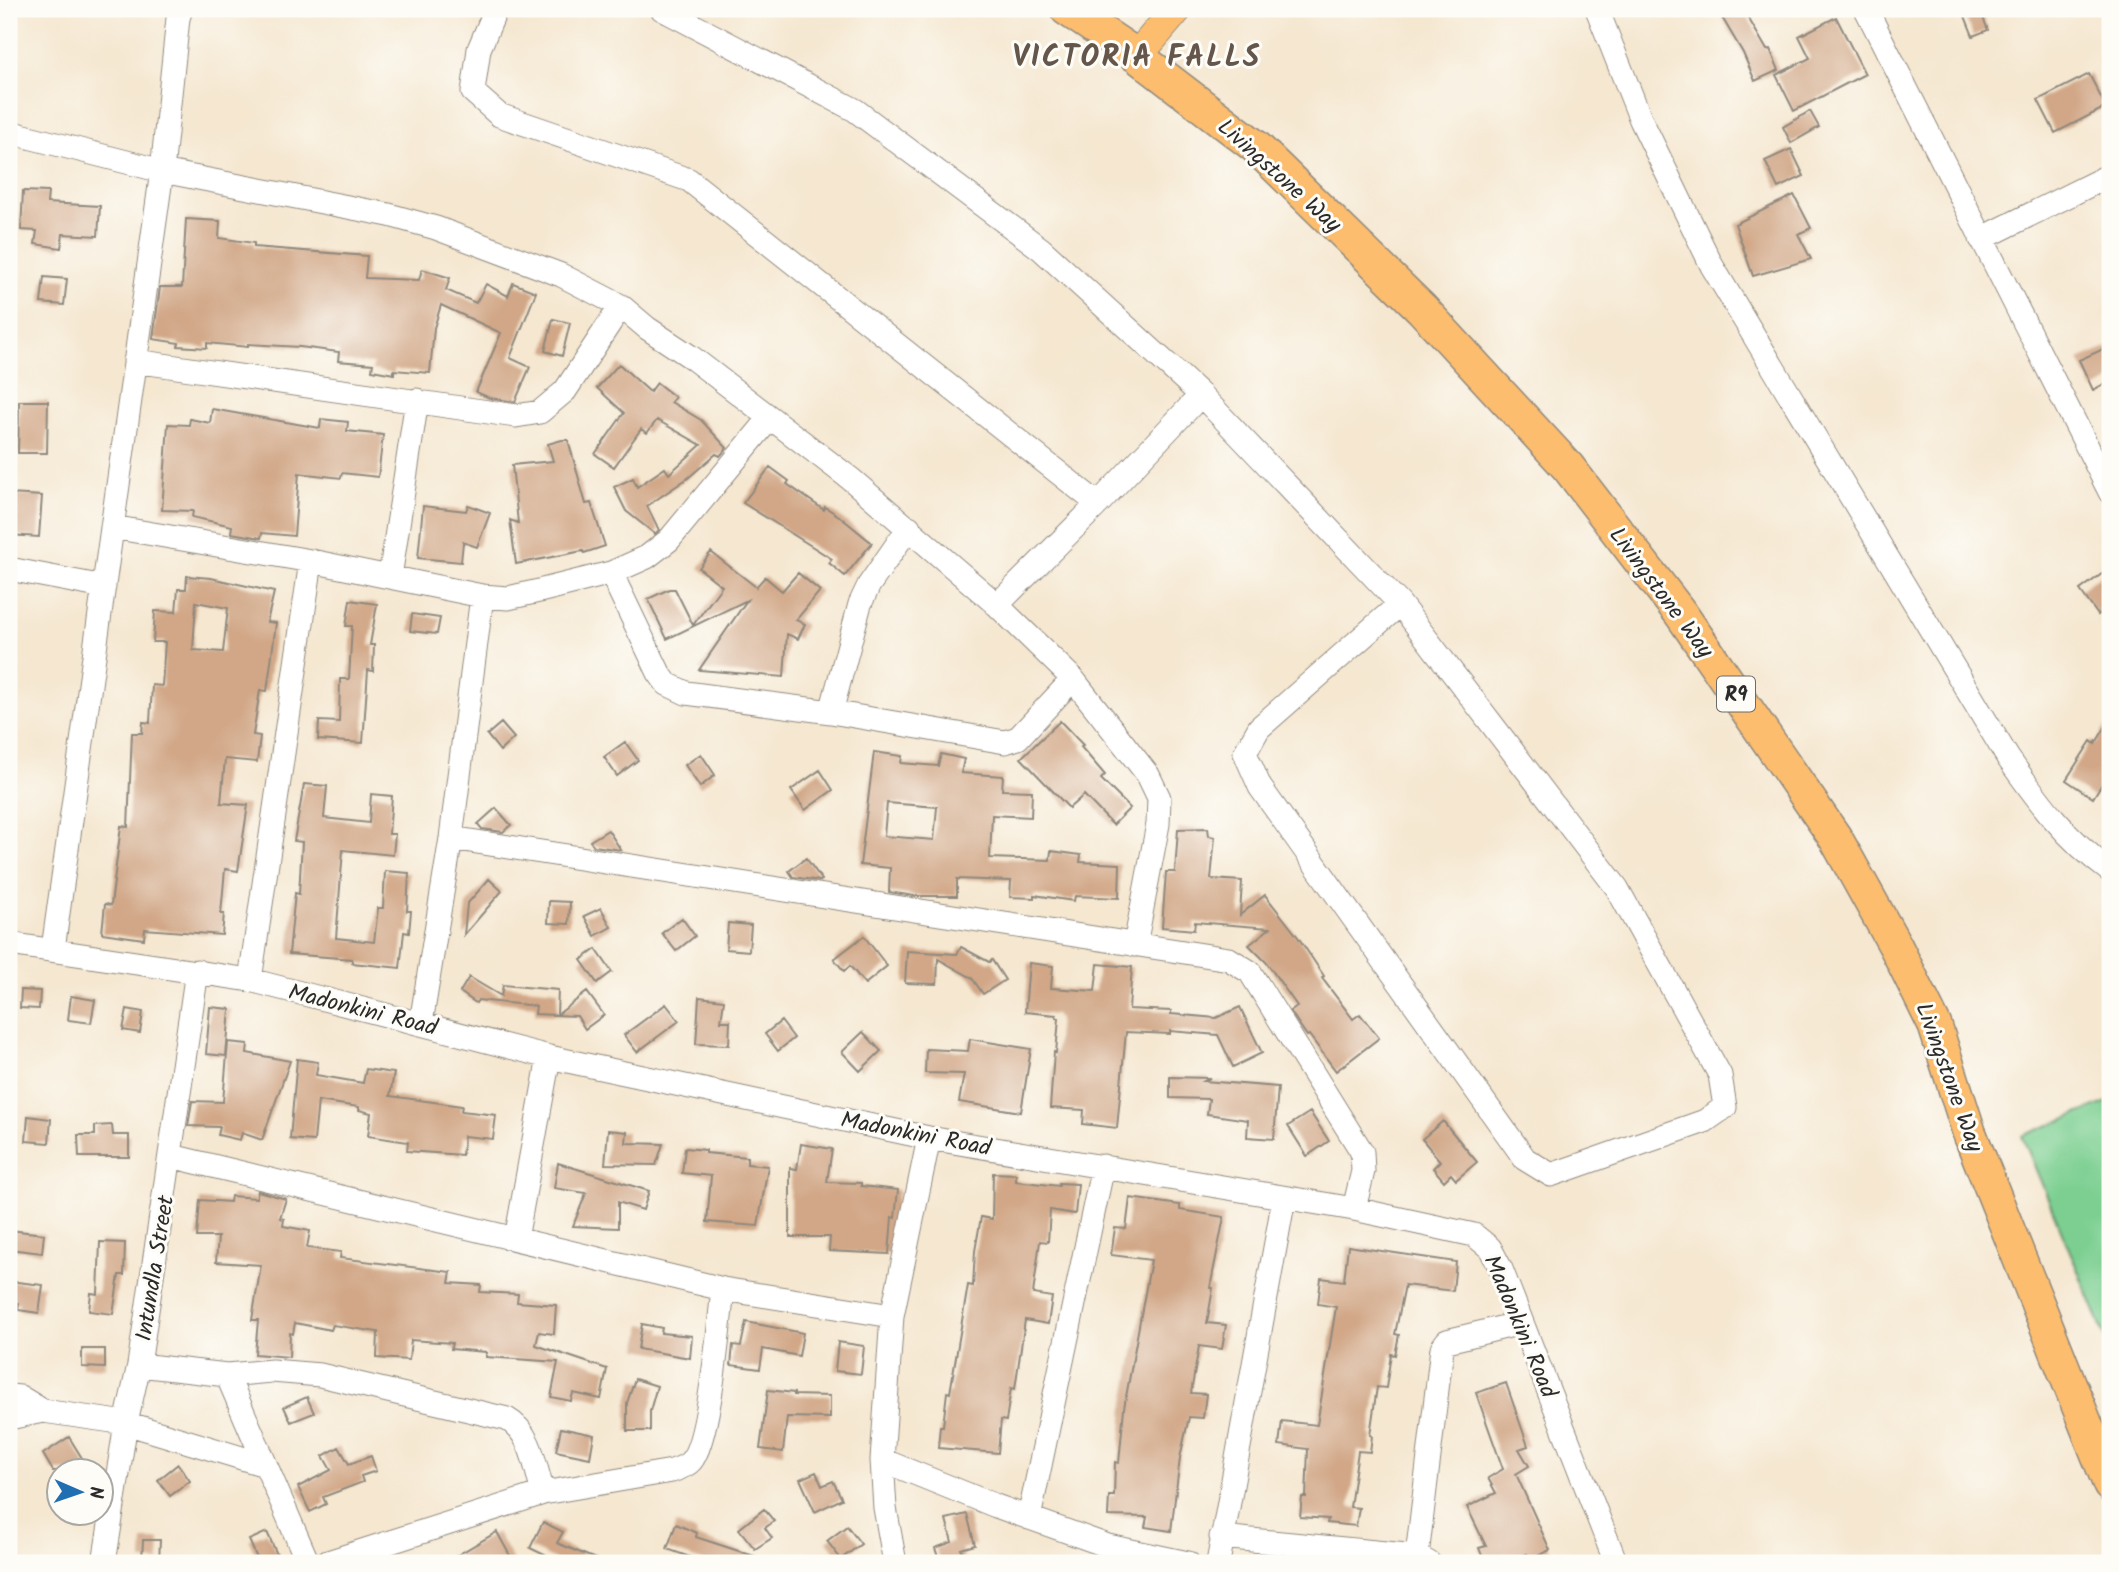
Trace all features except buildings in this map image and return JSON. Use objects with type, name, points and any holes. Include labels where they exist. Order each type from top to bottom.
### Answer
[{"type":"highway","name":"R9","points":[[1067,9],[1137,56]]},
{"type":"highway","name":"Livingstone Way","points":[[1137,56],[1256,147],[1422,309],[1568,467],[1681,614],[1836,839],[1896,947],[1935,1026],[1969,1132],[2110,1485]]},
{"type":"main road","points":[[1137,56],[1177,9]]},
{"type":"street","points":[[53,950],[162,171],[181,9]]},
{"type":"street","points":[[496,9],[479,49],[473,92],[499,115],[689,180],[1098,504]]},
{"type":"street","points":[[662,9],[855,110],[1041,249],[1201,395],[1400,604],[1617,888],[1720,1075],[1724,1107],[1706,1121],[1551,1175],[1525,1158],[1260,787],[1245,753],[1259,728],[1400,604]]},
{"type":"street","points":[[1597,9],[1641,120],[1712,266],[2008,758],[2043,808],[2081,849],[2110,871]]},
{"type":"street","points":[[1866,9],[2110,492]]},
{"type":"street","points":[[9,132],[162,171],[389,215],[436,228],[561,275],[621,306],[852,480],[909,527],[998,605],[1073,679],[1148,775],[1159,798],[1158,824],[1135,945]]},
{"type":"street","points":[[1981,239],[2110,175]]},
{"type":"street","points":[[135,360],[516,416],[540,412],[565,391],[621,306]]},
{"type":"street","points":[[998,605],[1201,395]]},
{"type":"street","points":[[390,577],[417,400]]},
{"type":"street","points":[[112,527],[311,561],[482,596],[508,598],[611,573],[647,557],[669,540],[770,418]]},
{"type":"street","points":[[831,712],[860,604],[869,585],[909,527]]},
{"type":"street","points":[[250,980],[311,561]]},
{"type":"street","points":[[9,569],[104,587]]},
{"type":"street","points":[[611,573],[659,673],[667,684],[695,695],[831,712],[989,740],[1012,741],[1073,679]]},
{"type":"street","points":[[421,1023],[451,838],[482,596]]},
{"type":"street","points":[[451,838],[1229,959],[1250,972],[1362,1152],[1363,1171],[1354,1209]]},
{"type":"street","name":"Madonkini Road","points":[[9,944],[250,980],[549,1057],[929,1138],[1354,1209],[1474,1235],[1490,1248],[1501,1269],[1616,1563]]},
{"type":"street","name":"Intundla Street","points":[[104,1563],[172,1156],[197,971]]},
{"type":"street","points":[[516,1239],[549,1057]]},
{"type":"street","points":[[895,1563],[885,1508],[882,1460],[892,1316],[929,1138]]},
{"type":"street","points":[[172,1156],[723,1289],[892,1316]]},
{"type":"street","points":[[1029,1518],[1103,1166]]},
{"type":"street","points":[[1218,1563],[1284,1198]]},
{"type":"street","points":[[325,1563],[542,1493],[672,1471],[691,1462],[701,1441],[708,1406],[723,1289]]},
{"type":"street","points":[[1221,1537],[1423,1560],[1442,1348],[1447,1341],[1521,1323]]},
{"type":"street","points":[[139,1365],[227,1375],[272,1371],[320,1375],[507,1419],[519,1426],[525,1436],[542,1493]]},
{"type":"street","points":[[227,1375],[308,1563]]},
{"type":"street","points":[[9,1396],[20,1397],[43,1411]]},
{"type":"street","points":[[9,1418],[43,1411],[126,1423],[265,1465]]},
{"type":"street","points":[[882,1460],[1108,1546],[1188,1563]]},
{"type":"green space","points":[[2110,1101],[2110,1348],[2022,1136]]},
{"type":"district","name":"VICTORIA FALLS","points":[[1137,56]]}]
